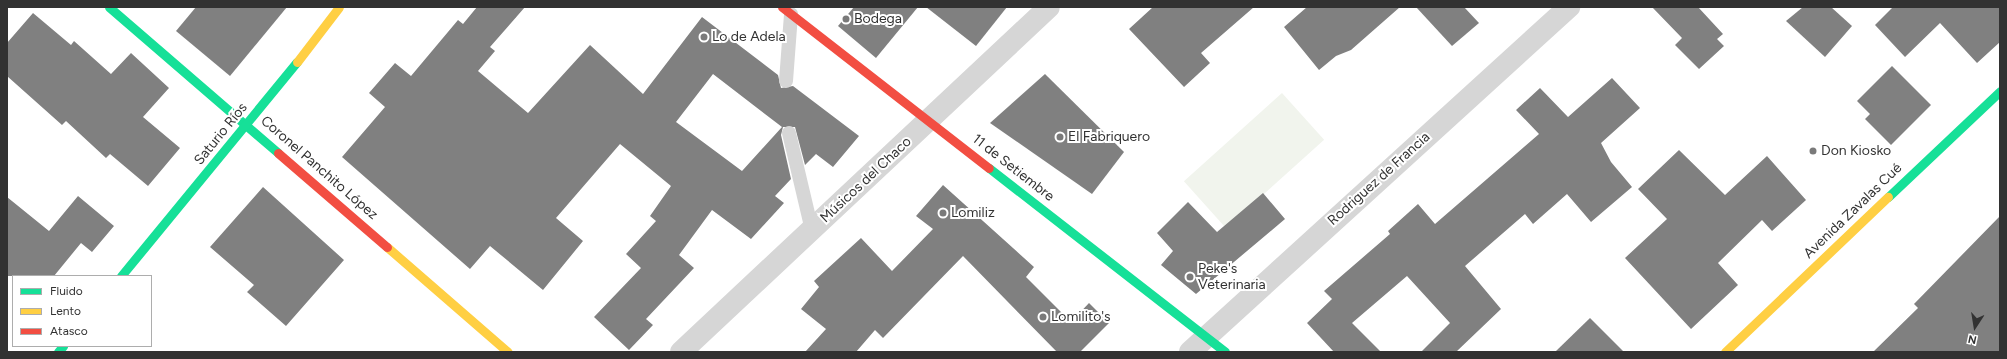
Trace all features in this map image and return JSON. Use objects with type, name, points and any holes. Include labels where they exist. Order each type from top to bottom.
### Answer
[{"type":"main road","name":"Coronel Panchito López","points":[[109,7],[248,124],[508,352]]},
{"type":"main road","name":"Saturio Ríos","points":[[122,275],[248,124],[339,7]]},
{"type":"main road","name":"11 de Setiembre","points":[[786,10],[930,120],[1225,352]]},
{"type":"main road","name":"Avenida Zavalas Cué","points":[[1725,352],[2000,91]]},
{"type":"street","name":"Músicos del Chaco","points":[[681,352],[1049,7]]},
{"type":"street","name":"Rodriguez de Francia","points":[[1190,352],[1569,7]]},
{"type":"lane","points":[[786,10],[786,81]]},
{"type":"lane","points":[[789,133],[812,230]]},
{"type":"shaded area","points":[[1282,93],[1324,140],[1226,228],[1184,181]]},
{"type":"building","points":[[196,7],[287,7],[230,76],[176,31]]},
{"type":"building","points":[[477,7],[525,7],[490,47],[495,51],[478,71],[528,113],[590,45],[643,94],[702,17],[778,75],[781,88],[793,86],[859,136],[833,167],[816,154],[805,165],[795,127],[783,127],[781,135],[791,179],[775,196],[784,203],[751,239],[712,210],[679,255],[694,268],[646,319],[653,325],[629,350],[594,317],[641,268],[626,254],[656,221],[650,216],[671,186],[620,144],[556,218],[583,241],[543,290],[490,246],[470,269],[342,157],[385,107],[369,93],[395,63],[411,76],[458,20],[463,24]],"holes":[[[713,74],[782,127],[742,171],[676,122]]]},
{"type":"building","points":[[854,7],[918,7],[876,58],[838,26]]},
{"type":"building","points":[[926,7],[1007,7],[976,46]]},
{"type":"building","points":[[1153,7],[1254,7],[1201,53],[1210,63],[1184,87],[1129,29]]},
{"type":"building","points":[[1307,7],[1400,7],[1351,50],[1336,56],[1319,70],[1284,27]]},
{"type":"building","points":[[1416,7],[1464,7],[1479,23],[1452,46]]},
{"type":"building","points":[[1652,7],[1698,7],[1723,34],[1717,39],[1724,46],[1699,69],[1675,45],[1682,38]]},
{"type":"building","points":[[1803,7],[1831,7],[1852,26],[1825,57],[1786,21]]},
{"type":"building","points":[[1893,7],[2000,7],[2000,42],[1977,63],[1940,23],[1905,57],[1875,25]]},
{"type":"building","points":[[33,13],[71,45],[74,41],[111,74],[131,53],[169,88],[143,117],[180,148],[148,186],[110,154],[106,158],[66,121],[62,125],[7,76],[7,43]]},
{"type":"building","points":[[1892,66],[1931,105],[1891,145],[1865,119],[1870,114],[1857,101]]},
{"type":"building","name":"El Fabriquero","points":[[1045,74],[1124,152],[1092,194],[990,123]]},
{"type":"building","points":[[1612,78],[1640,108],[1601,143],[1611,162],[1632,187],[1591,222],[1567,194],[1533,224],[1525,214],[1465,266],[1501,309],[1456,352],[1421,352],[1450,323],[1407,276],[1352,323],[1381,352],[1334,352],[1307,323],[1332,299],[1324,291],[1390,234],[1388,231],[1418,204],[1435,224],[1539,134],[1516,110],[1540,88],[1568,117]]},
{"type":"building","points":[[1679,150],[1725,195],[1767,156],[1806,200],[1772,231],[1762,220],[1718,263],[1738,285],[1691,329],[1625,258],[1667,219],[1638,189]]},
{"type":"building","points":[[943,185],[1034,267],[1026,277],[1071,322],[1089,303],[1109,323],[1080,352],[1057,352],[963,256],[883,338],[875,330],[856,352],[805,352],[826,329],[801,309],[819,287],[814,281],[861,238],[892,271],[933,229],[916,216]]},
{"type":"building","points":[[263,187],[344,260],[286,326],[247,292],[254,285],[210,247]]},
{"type":"building","points":[[1263,193],[1285,219],[1196,294],[1161,265],[1173,251],[1157,233],[1188,202],[1217,232]]},
{"type":"building","points":[[78,196],[114,226],[92,252],[81,243],[55,275],[7,276],[7,197],[49,231]]},
{"type":"building","points":[[2000,216],[2000,352],[1873,352],[1918,308],[1914,304]]},
{"type":"building","points":[[1590,318],[1624,352],[1555,352]]},
{"type":"traffic: fast","points":[[109,7],[278,153]]},
{"type":"traffic: fast","points":[[122,275],[297,62]]},
{"type":"traffic: fast","points":[[1888,197],[2000,91]]},
{"type":"traffic: fast","points":[[989,168],[1225,352]]},
{"type":"traffic: fast","points":[[58,352],[62,347]]},
{"type":"traffic: slow","points":[[297,62],[339,7]]},
{"type":"traffic: slow","points":[[1725,352],[1888,197]]},
{"type":"traffic: slow","points":[[387,247],[508,352]]},
{"type":"traffic: jam","points":[[782,7],[989,168]]},
{"type":"traffic: jam","points":[[278,153],[387,247]]},
{"type":"place","name":"Bodega","points":[[846,19]]},
{"type":"place","name":"Lo de Adela","points":[[704,37]]},
{"type":"place","name":"El Fabriquero","points":[[1060,137]]},
{"type":"place","name":"Don Kiosko","points":[[1813,151]]},
{"type":"place","name":"Lomiliz","points":[[943,213]]},
{"type":"place","name":"Peke's Veterinaria","points":[[1190,277]]},
{"type":"place","name":"Lomilito's","points":[[1043,317]]}]
